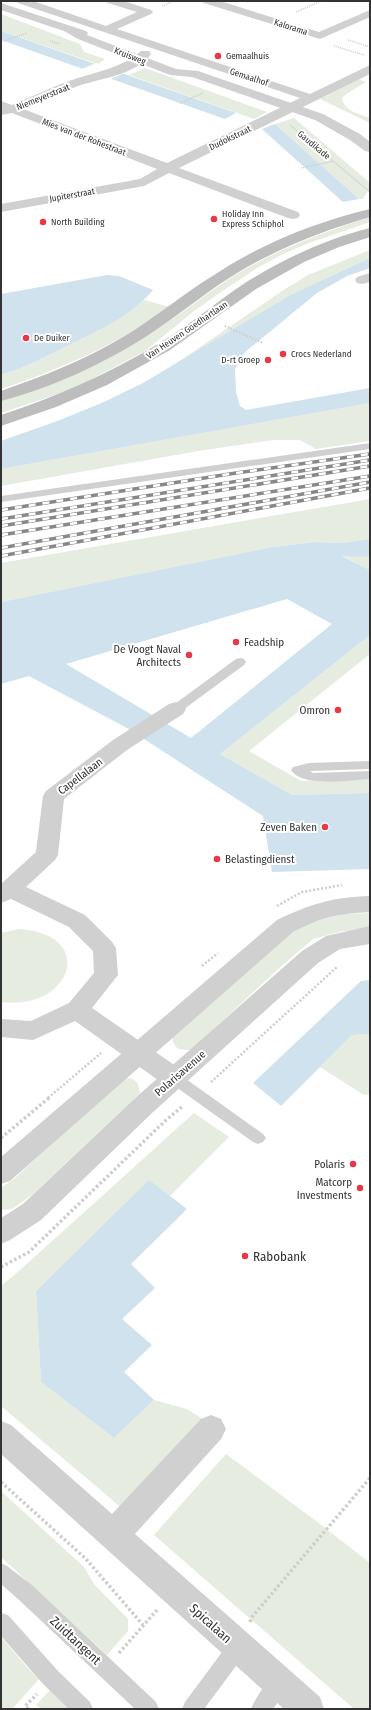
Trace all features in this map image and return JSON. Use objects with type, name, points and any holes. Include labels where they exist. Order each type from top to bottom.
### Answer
[{"type":"main road","points":[[1,396],[42,382],[115,348],[156,324],[220,277],[250,260],[303,236],[370,213]]},
{"type":"main road","name":"Van Heuven Goedhartlaan","points":[[1,421],[50,404],[101,382],[165,347],[251,286],[299,259],[334,244],[370,232]]},
{"type":"street","name":"Kruisweg","points":[[22,1],[142,41]]},
{"type":"street","points":[[108,29],[147,12],[112,1]]},
{"type":"street","name":"Kalorama","points":[[208,1],[320,36],[370,13]]},
{"type":"street","points":[[233,8],[250,1]]},
{"type":"street","name":"Kruisweg","points":[[1,6],[69,30],[82,37],[138,56],[185,68],[194,74],[319,117],[355,137],[370,148]]},
{"type":"street","name":"Gemaalhof","points":[[142,41],[311,98]]},
{"type":"street","name":"Niemeyerstraat","points":[[4,109],[138,56]]},
{"type":"street","points":[[292,108],[370,69]]},
{"type":"street","name":"Kruisweg","points":[[292,108],[297,118],[314,126],[345,146]]},
{"type":"street","name":"Dudokstraat","points":[[168,168],[292,108]]},
{"type":"street","name":"Mies van der Rohestraat","points":[[4,109],[293,215]]},
{"type":"street","name":"Jupiterstraat","points":[[1,208],[144,182],[168,168]]},
{"type":"street","name":"Capellalaan","points":[[1,1028],[33,1031],[77,1010],[106,975],[104,948],[77,921],[6,892],[47,855],[54,796],[120,746],[176,709]]},
{"type":"street","points":[[1,1173],[285,926],[311,912],[345,905],[370,904]]},
{"type":"street","name":"Polarisavenue","points":[[1,1232],[32,1212],[143,1106],[310,957],[334,942],[370,935]]},
{"type":"street","points":[[77,1010],[174,1078]]},
{"type":"street","points":[[113,1536],[212,1429]]},
{"type":"street","name":"Spicalaan","points":[[1,1435],[308,1709]]},
{"type":"lane","points":[[1,498],[370,446]]},
{"type":"lane","points":[[176,709],[240,662]]},
{"type":"lane","points":[[370,765],[309,766],[298,770],[311,777],[370,775]]},
{"type":"lane","points":[[174,1078],[258,1138]]},
{"type":"lane","name":"Zuidtangent","points":[[1,1572],[25,1592],[149,1709]]},
{"type":"lane","points":[[1,1622],[51,1678],[83,1709]]},
{"type":"lane","points":[[192,1709],[238,1647]]},
{"type":"lane","points":[[261,1709],[279,1684]]},
{"type":"path","points":[[4,41],[27,33]]},
{"type":"path","points":[[320,36],[320,42],[370,57]]},
{"type":"path","points":[[180,103],[203,93]]},
{"type":"path","name":"Gaudikade","points":[[272,117],[287,123],[370,192]]},
{"type":"path","name":"Gaudikade","points":[[301,168],[334,162]]},
{"type":"path","points":[[231,329],[263,343]]},
{"type":"path","points":[[238,1647],[252,1617],[370,1478]]},
{"type":"path","points":[[1,1482],[86,1559],[143,1625]]},
{"type":"shaded area","points":[[1,14],[80,44],[84,52],[105,59],[98,64],[1,31]]},
{"type":"shaded area","points":[[145,68],[267,112],[254,119],[129,75]]},
{"type":"shaded area","points":[[359,79],[366,82],[346,94],[342,98],[343,102],[349,109],[370,118],[370,123],[320,99]]},
{"type":"shaded area","points":[[294,118],[370,183],[370,191],[367,192],[363,199],[359,199],[275,124]]},
{"type":"shaded area","points":[[370,217],[370,222],[309,243],[283,254],[257,268],[194,311],[145,351],[73,389],[1,413],[1,400],[70,374],[121,351],[161,327],[248,267],[299,243]]},
{"type":"shaded area","points":[[370,250],[370,258],[292,294],[171,367],[282,291],[308,275]]},
{"type":"shaded area","points":[[144,300],[170,307],[130,333],[109,344],[67,364],[1,389],[1,375],[36,362],[98,330],[126,314]]},
{"type":"shaded area","points":[[370,403],[370,441],[316,449],[300,440],[273,440],[198,451],[1,486],[1,469]]},
{"type":"shaded area","points":[[370,499],[370,539],[342,543],[316,542],[272,547],[1,602],[1,563]]},
{"type":"shaded area","points":[[341,555],[370,557],[370,570]]},
{"type":"shaded area","points":[[370,635],[370,654],[249,751],[301,781],[370,778],[370,793],[292,795],[220,754]]},
{"type":"shaded area","points":[[370,913],[370,930],[343,931],[313,939],[277,970],[191,1050],[181,1049],[174,1045],[172,1037],[259,956],[305,924],[344,914]]},
{"type":"shaded area","points":[[19,929],[44,934],[60,944],[67,957],[66,971],[59,984],[45,995],[25,1002],[1,1002],[1,933]]},
{"type":"shaded area","points":[[370,1034],[370,1094],[364,1095],[320,1067],[352,1035]]},
{"type":"shaded area","points":[[130,1078],[135,1080],[138,1084],[140,1093],[33,1194],[12,1209],[1,1210],[1,1188],[15,1178],[121,1079]]},
{"type":"shaded area","points":[[194,1113],[229,1137],[170,1196],[149,1181],[36,1291],[41,1382],[114,1438],[154,1400],[187,1409],[209,1423],[123,1509],[1,1406],[1,1286]]},
{"type":"shaded area","points":[[226,1454],[370,1563],[370,1709],[354,1709],[154,1535]]},
{"type":"shaded area","points":[[1,1491],[84,1567],[94,1584],[128,1619],[128,1631],[107,1655],[1,1557]]},
{"type":"shaded area","points":[[1,1637],[39,1679],[14,1707],[15,1709],[1,1709]]},
{"type":"shaded area","points":[[50,1690],[70,1709],[41,1709],[36,1705]]},
{"type":"water","points":[[1,31],[236,113],[225,119],[1,40]]},
{"type":"water","points":[[275,124],[359,199],[343,202],[262,129]]},
{"type":"water","points":[[370,258],[370,268],[347,276],[317,293],[245,352],[235,369],[236,392],[240,406],[246,410],[370,388],[370,403],[1,469],[1,441],[60,420],[104,402],[143,383],[292,294]]},
{"type":"water","points":[[107,275],[119,276],[153,290],[135,307],[115,321],[37,361],[1,375],[1,294]]},
{"type":"water","points":[[370,539],[370,557],[342,556],[370,570],[370,635],[220,754],[292,795],[370,793],[370,869],[272,872],[263,816],[127,728],[29,676],[1,684],[1,602],[272,547],[316,542],[342,543]],"holes":[[[287,599],[332,624],[191,738],[66,664]]]},
{"type":"water","points":[[370,980],[370,1034],[352,1035],[281,1106],[253,1083],[361,981]]},
{"type":"water","points":[[149,1180],[187,1209],[131,1264],[155,1288],[122,1319],[152,1345],[124,1372],[154,1400],[114,1438],[41,1382],[36,1291]]},
{"type":"pier","points":[[96,63],[124,73],[111,79],[82,69]]},
{"type":"railway","points":[[1,510],[236,473],[370,454]]},
{"type":"railway","points":[[1,519],[370,460]]},
{"type":"railway","points":[[1,526],[370,466]]},
{"type":"railway","points":[[1,535],[370,476]]},
{"type":"railway","points":[[1,548],[370,482]]},
{"type":"railway","points":[[1,556],[370,488]]},
{"type":"place","name":"Gemaalhuis","points":[[218,56]]},
{"type":"place","name":"Holiday Inn Express Schiphol","points":[[214,219]]},
{"type":"place","name":"North Building","points":[[43,222]]},
{"type":"place","name":"De Duiker","points":[[26,338]]},
{"type":"place","name":"Crocs Nederland","points":[[283,354]]},
{"type":"place","name":"D-rt Groep","points":[[268,360]]},
{"type":"place","name":"Feadship","points":[[236,642]]},
{"type":"place","name":"De Voogt Naval Architects","points":[[189,655]]},
{"type":"place","name":"Omron","points":[[338,710]]},
{"type":"place","name":"Zeven Baken","points":[[325,827]]},
{"type":"place","name":"Belastingdienst","points":[[217,859]]},
{"type":"place","name":"Polaris","points":[[353,1164]]},
{"type":"place","name":"Matcorp Investments","points":[[360,1188]]},
{"type":"place","name":"Rabobank","points":[[245,1256]]}]
